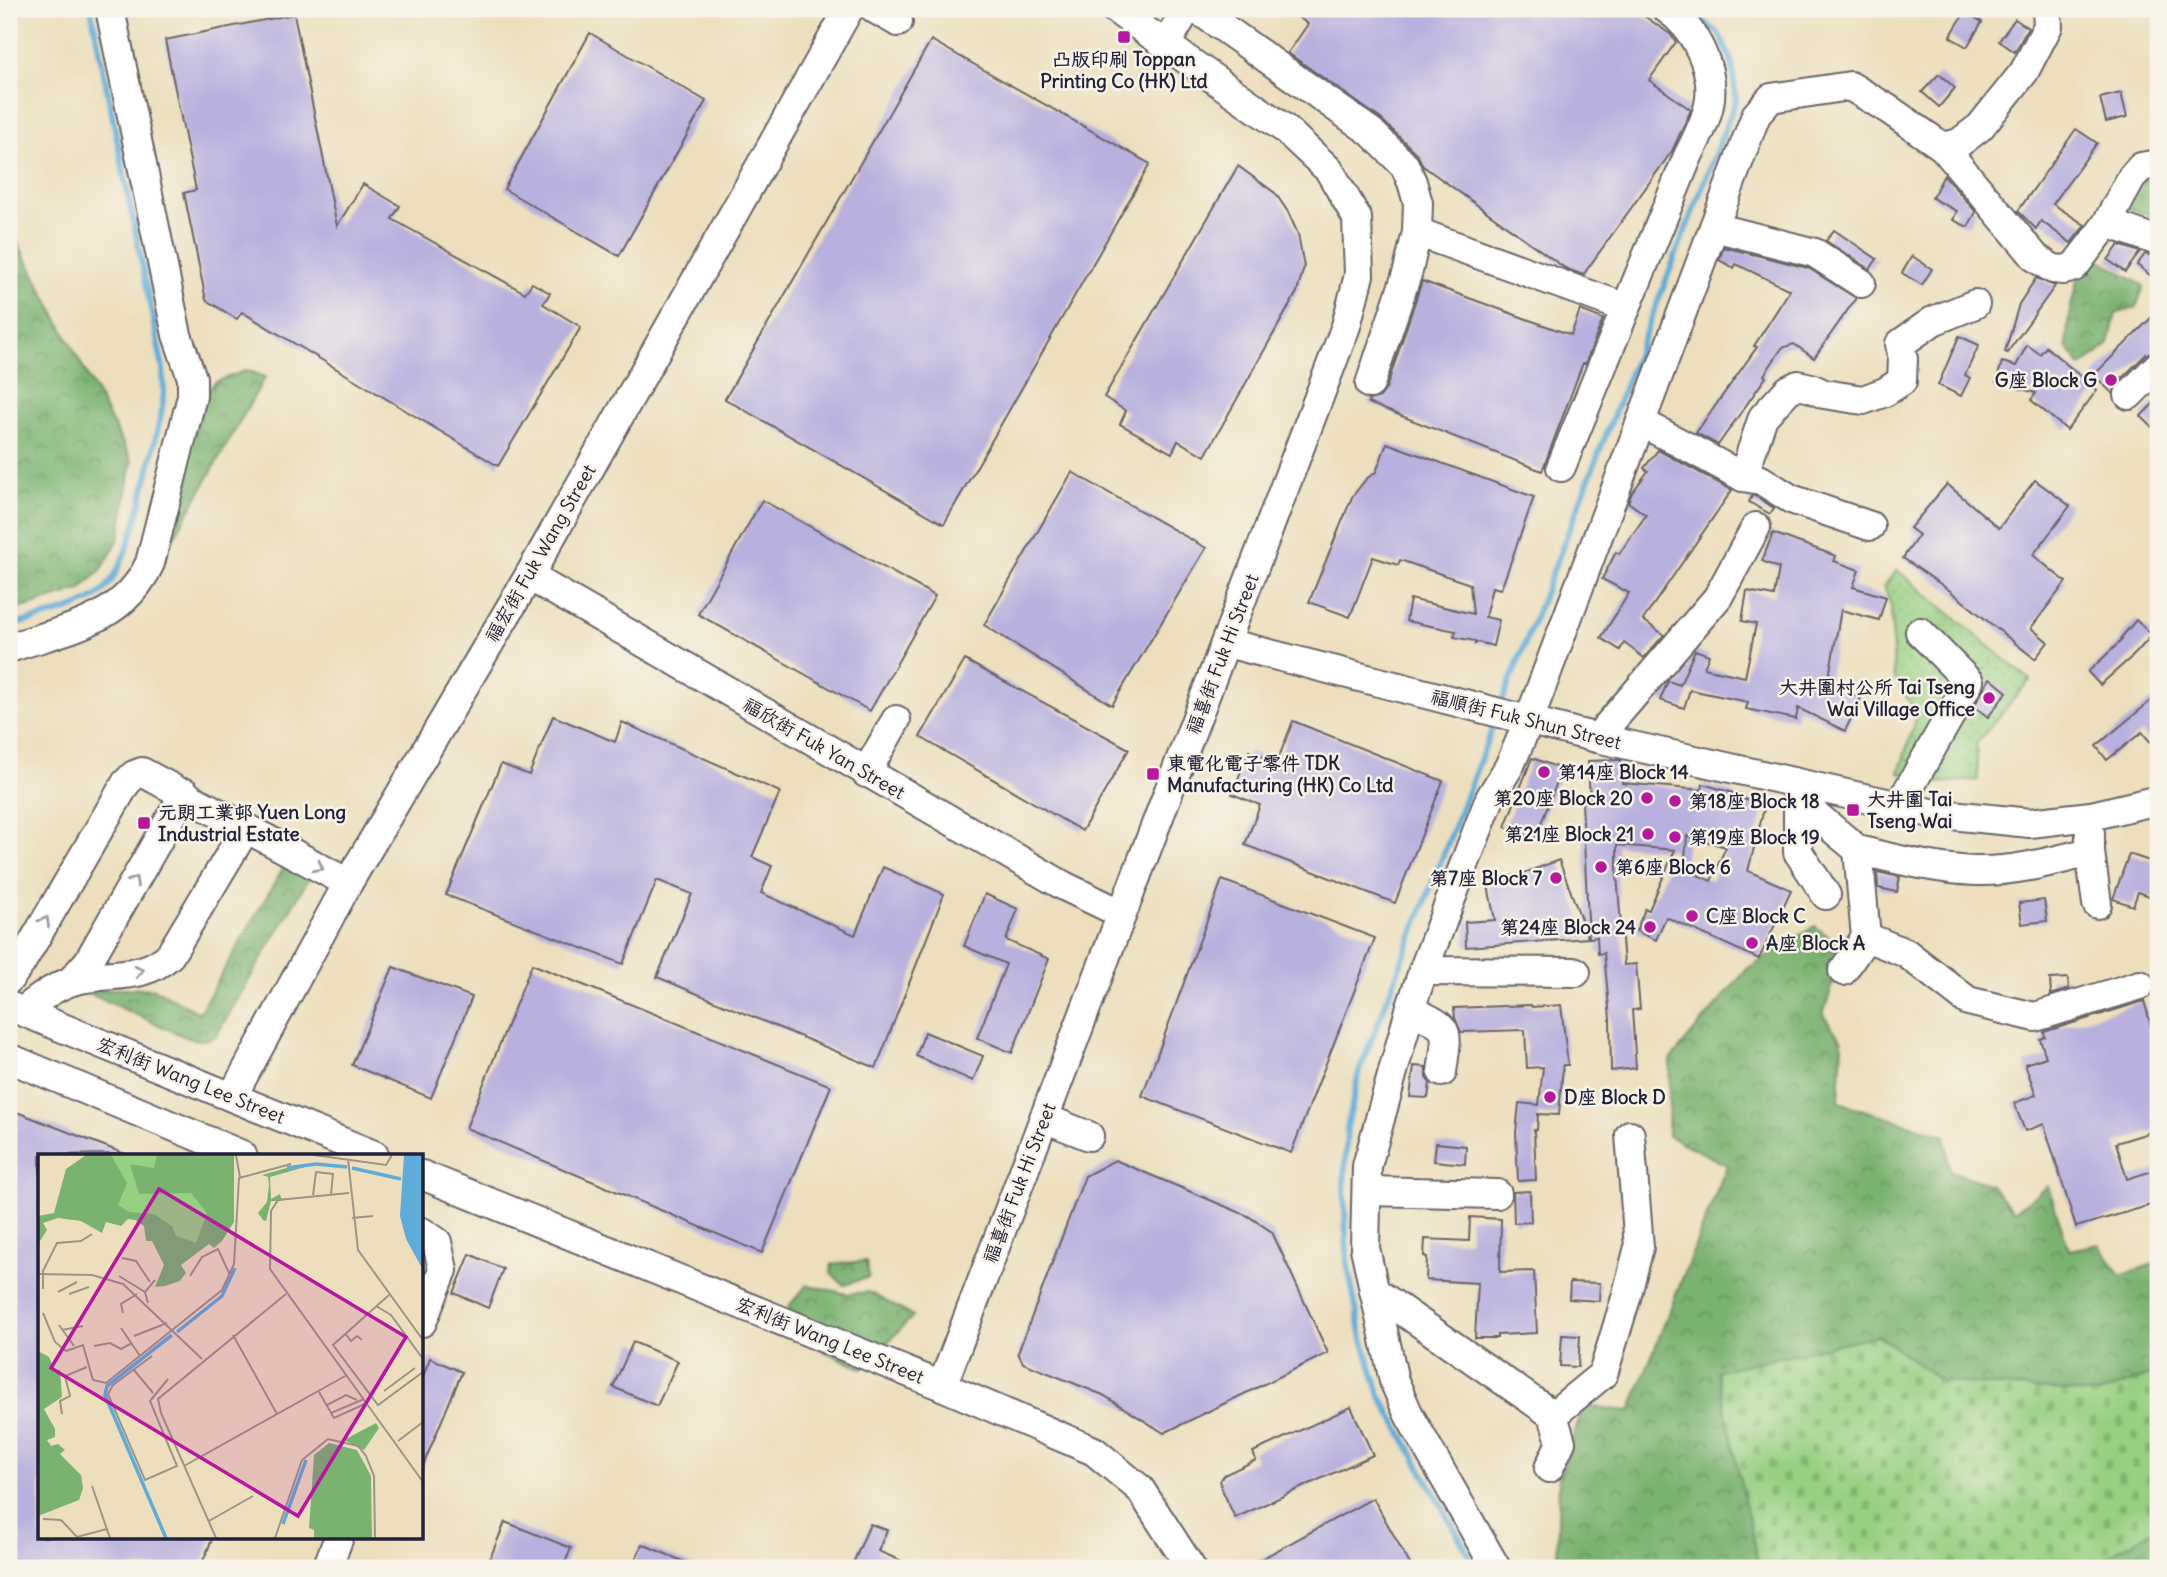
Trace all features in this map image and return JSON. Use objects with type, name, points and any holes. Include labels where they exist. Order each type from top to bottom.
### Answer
[{"type":"street","points":[[9,648],[107,613],[132,593],[143,579],[150,563],[192,396],[192,378],[177,335],[110,9]]},
{"type":"street","name":"福宏街 Fuk Wang Street","points":[[232,1097],[348,883],[529,576],[849,9]]},
{"type":"street","name":"福喜街 Fuk Hi Street","points":[[942,1386],[1346,326],[1359,275],[1357,218],[1329,170],[1285,129],[1115,9]]},
{"type":"street","points":[[1166,44],[1187,9]]},
{"type":"street","points":[[1197,9],[1371,132],[1405,166],[1418,203],[1417,232],[1408,271],[1370,384]]},
{"type":"street","points":[[1561,467],[1710,103],[1710,79],[1700,48],[1686,27],[1667,9]]},
{"type":"street","points":[[1943,147],[1959,143],[1980,127],[2024,72],[2048,26],[2047,9]]},
{"type":"street","points":[[1496,1568],[1409,1415],[1394,1381],[1365,1248],[1367,1166],[1423,971],[1490,798],[1510,765],[1523,718],[1641,422],[1756,115],[1771,98],[1850,86],[1888,108],[1943,147],[2036,258],[2053,269],[2074,267],[2106,225],[2132,177],[2141,167],[2158,164]]},
{"type":"street","points":[[2106,225],[2158,240]]},
{"type":"street","points":[[1714,227],[1815,253],[1861,283]]},
{"type":"street","points":[[1417,232],[1626,308]]},
{"type":"street","points":[[1743,477],[1763,417],[1788,390],[1798,385],[1824,394],[1863,400],[1885,392],[1902,381],[1903,359],[1900,344],[1933,321],[1975,304]]},
{"type":"street","points":[[2129,395],[2158,366]]},
{"type":"street","points":[[1641,422],[1743,477],[1761,480],[1791,499],[1870,526]]},
{"type":"street","points":[[1597,738],[1718,597],[1756,527]]},
{"type":"street","name":"福欣街 Fuk Yan Street","points":[[529,576],[1064,886],[1122,914]]},
{"type":"street","points":[[1899,806],[1969,682],[1920,632]]},
{"type":"street","name":"福順街 Fuk Shun Street","points":[[1227,643],[1795,791],[1931,813],[2030,822],[2091,816],[2158,800]]},
{"type":"street","points":[[866,772],[896,720]]},
{"type":"street","points":[[9,979],[22,963],[126,783],[142,772],[348,883]]},
{"type":"street","points":[[1795,791],[1858,850],[1898,860],[1977,871],[2035,865],[2090,852]]},
{"type":"street","points":[[1795,791],[1798,852],[1826,895]]},
{"type":"street","points":[[72,980],[88,961],[185,793]]},
{"type":"street","points":[[2091,816],[2090,852],[2096,904]]},
{"type":"street","points":[[16,1008],[72,980],[143,972],[158,966],[170,955],[246,828]]},
{"type":"street","points":[[1843,971],[1866,937],[1858,850]]},
{"type":"street","points":[[1866,937],[1906,953],[1968,1001],[2035,1017],[2140,985]]},
{"type":"street","points":[[1423,971],[1576,972]]},
{"type":"street","name":"宏利街 Wang Lee Street","points":[[16,1008],[372,1154]]},
{"type":"street","points":[[1410,1010],[1441,1024],[1447,1036],[1441,1072]]},
{"type":"street","points":[[9,1058],[240,1154]]},
{"type":"street","points":[[1044,1118],[1089,1136]]},
{"type":"street","points":[[1553,1415],[1603,1374],[1626,1298],[1639,1247],[1630,1135]]},
{"type":"street","name":"宏利街 Wang Lee Street","points":[[424,1176],[942,1386],[1094,1451],[1140,1489],[1191,1568]]},
{"type":"street","points":[[1367,1191],[1497,1194]]},
{"type":"street","points":[[424,1233],[437,1242],[443,1270],[424,1317]]},
{"type":"street","points":[[1374,1291],[1553,1415],[1561,1442],[1549,1468]]},
{"type":"street","points":[[327,1568],[339,1538]]},
{"type":"green space","points":[[2158,175],[2158,218],[2124,207],[2142,180]]},
{"type":"green space","points":[[9,226],[132,461],[119,539],[102,569],[80,590],[9,612]]},
{"type":"green space","points":[[2094,256],[2144,286],[2136,308],[2116,313],[2109,344],[2081,367],[2066,346],[2069,316],[2078,276]]},
{"type":"green space","points":[[247,370],[265,377],[171,543],[162,542],[206,394],[215,382]]},
{"type":"green space","points":[[1897,570],[2030,680],[1976,744],[1978,780],[1937,783],[1899,773],[1917,714],[1894,677],[1891,606],[1884,586]]},
{"type":"green space","points":[[285,865],[309,878],[216,1036],[205,1040],[190,1039],[86,992],[124,988],[155,989],[199,1013]]},
{"type":"green space","points":[[1815,926],[1844,949],[1823,1015],[1842,1041],[1839,1102],[1945,1136],[1950,1171],[1991,1185],[2014,1211],[2048,1186],[2069,1250],[2098,1244],[2121,1276],[2158,1262],[2158,1568],[1557,1568],[1559,1477],[1584,1406],[1630,1411],[1727,1165],[1668,1136],[1670,1060],[1747,969]]},
{"type":"green space","points":[[866,1261],[869,1277],[844,1285],[831,1273],[832,1264]]},
{"type":"green space","points":[[807,1285],[848,1294],[869,1292],[913,1316],[862,1369],[814,1346],[788,1307]]},
{"type":"green space","points":[[1878,1335],[1941,1381],[2099,1394],[2158,1372],[2158,1528],[2118,1550],[2093,1568],[1759,1568],[1717,1371]]},
{"type":"building","points":[[1286,9],[1634,9],[1670,34],[1676,42],[1649,80],[1691,110],[1672,151],[1583,275],[1565,268],[1423,166],[1417,154],[1381,119],[1288,53],[1308,24]]},
{"type":"building","points":[[1965,12],[1982,22],[1967,47],[1950,37]]},
{"type":"building","points":[[294,14],[337,226],[363,184],[400,206],[392,219],[525,293],[532,283],[550,293],[543,304],[581,327],[498,466],[242,312],[237,319],[206,300],[184,193],[196,190],[165,40]]},
{"type":"building","points":[[2015,19],[2028,28],[2015,52],[1999,41]]},
{"type":"building","points":[[590,33],[706,101],[619,256],[504,189]]},
{"type":"building","points":[[931,40],[1150,164],[944,524],[725,399]]},
{"type":"building","points":[[1939,74],[1955,88],[1939,107],[1922,92]]},
{"type":"building","points":[[2121,93],[2127,117],[2106,122],[2100,98]]},
{"type":"building","points":[[2076,129],[2097,143],[2053,204],[2085,225],[2071,243],[2041,221],[2036,229],[2018,211]]},
{"type":"building","points":[[1238,166],[1275,193],[1288,212],[1298,234],[1304,267],[1297,292],[1205,456],[1178,441],[1172,453],[1120,424],[1126,411],[1104,397]]},
{"type":"building","points":[[1944,175],[1976,212],[1968,227],[1953,220],[1957,211],[1932,198]]},
{"type":"building","points":[[1834,230],[1877,259],[1870,269],[1826,241]]},
{"type":"building","points":[[2119,245],[2140,252],[2125,272],[2108,260]]},
{"type":"building","points":[[1724,247],[1808,268],[1856,298],[1814,358],[1794,344],[1782,348],[1764,375],[1766,377],[1718,445],[1696,433],[1757,347],[1754,346],[1790,290],[1736,264],[1734,268],[1719,260]]},
{"type":"building","points":[[2145,254],[2158,257],[2158,281],[2137,265]]},
{"type":"building","points":[[1912,256],[1932,269],[1922,285],[1902,273]]},
{"type":"building","points":[[2036,278],[2055,286],[2007,353],[2005,352],[2019,304]]},
{"type":"building","points":[[1422,281],[1571,335],[1580,310],[1603,319],[1585,364],[1583,363],[1542,471],[1368,403],[1369,400],[1380,397],[1386,389]]},
{"type":"building","points":[[2158,311],[2158,350],[2146,354],[2117,383],[2113,394],[2094,375]]},
{"type":"building","points":[[1959,336],[1979,345],[1965,375],[1970,378],[1961,396],[1938,385]]},
{"type":"building","points":[[2027,345],[2040,354],[2046,347],[2097,390],[2067,430],[2031,400],[2036,393],[1996,382],[2002,362],[2016,366]]},
{"type":"building","points":[[2158,399],[2158,433],[2141,416]]},
{"type":"building","points":[[1387,443],[1534,497],[1501,589],[1492,587],[1485,617],[1499,620],[1493,646],[1454,637],[1456,631],[1406,621],[1410,599],[1473,614],[1470,584],[1400,560],[1398,565],[1373,557],[1350,617],[1309,602],[1352,497],[1366,479],[1376,472]]},
{"type":"building","points":[[1658,450],[1732,490],[1643,620],[1664,635],[1644,658],[1624,643],[1620,650],[1601,638],[1629,593],[1602,579],[1616,552],[1619,554],[1646,515],[1628,502],[1648,471],[1644,468]]},
{"type":"building","points":[[1072,472],[1206,548],[1112,705],[984,625]]},
{"type":"building","points":[[2035,480],[2070,506],[2033,555],[2066,582],[2031,628],[2048,642],[2035,659],[1949,590],[1903,558],[1919,535],[1910,528],[1947,484],[1999,528]]},
{"type":"building","points":[[1753,495],[1774,508],[1770,514],[1749,502]]},
{"type":"building","points":[[762,500],[935,596],[870,711],[698,614]]},
{"type":"building","points":[[1773,533],[1836,556],[1834,561],[1859,570],[1853,587],[1886,597],[1879,620],[1841,610],[1828,682],[1861,698],[1845,731],[1798,708],[1796,719],[1746,709],[1748,702],[1690,690],[1684,708],[1660,700],[1668,681],[1680,685],[1695,650],[1709,655],[1704,668],[1745,677],[1756,624],[1742,621],[1747,591],[1774,596],[1779,568],[1762,561]]},
{"type":"building","points":[[2136,620],[2152,635],[2100,685],[2088,672],[2122,640],[2120,639]]},
{"type":"building","points":[[965,660],[1129,749],[1082,831],[920,737]]},
{"type":"building","name":"大井圍村公所 Tai Tseng Wai Village Office","points":[[1990,678],[2007,692],[1988,717],[1974,706]]},
{"type":"building","points":[[2158,695],[2158,751],[2142,732],[2107,760],[2096,746]]},
{"type":"building","points":[[553,716],[615,742],[622,722],[780,792],[752,857],[772,866],[761,893],[855,935],[883,867],[944,894],[876,1068],[657,977],[692,894],[657,880],[623,964],[446,895],[501,764],[529,775]]},
{"type":"building","points":[[1293,721],[1443,781],[1395,903],[1245,845],[1260,805],[1232,794],[1249,751],[1277,762]]},
{"type":"building","points":[[1532,758],[1562,769],[1535,839],[1505,827]]},
{"type":"building","points":[[1621,760],[1622,783],[1702,790],[1703,784],[1765,805],[1748,871],[1791,890],[1759,959],[1666,917],[1656,940],[1636,931],[1645,909],[1649,910],[1675,850],[1617,845],[1624,965],[1636,964],[1640,1009],[1632,1010],[1636,1068],[1611,1071],[1604,953],[1598,954],[1597,937],[1589,938],[1582,802],[1590,802],[1588,761]],"holes":[[[1687,836],[1726,847],[1711,881],[1684,869]]]},
{"type":"building","points":[[2129,854],[2158,864],[2158,899],[2138,892],[2133,906],[2113,899]]},
{"type":"building","points":[[1559,860],[1588,938],[1466,947],[1465,922],[1495,920],[1487,881],[1522,874]]},
{"type":"building","points":[[1877,872],[1900,877],[1897,892],[1878,888]]},
{"type":"building","points":[[1222,880],[1375,938],[1291,1153],[1142,1096]]},
{"type":"building","points":[[985,894],[1018,909],[1006,940],[1049,959],[1012,1053],[977,1038],[1006,964],[964,946]]},
{"type":"building","points":[[2044,900],[2047,921],[2022,924],[2019,903]]},
{"type":"building","points":[[532,964],[831,1086],[762,1253],[466,1128]]},
{"type":"building","points":[[393,967],[472,997],[431,1098],[352,1065]]},
{"type":"building","points":[[2068,978],[2069,989],[2051,995],[2050,979]]},
{"type":"building","points":[[2144,1001],[2152,1029],[2158,1027],[2158,1094],[2150,1096],[2158,1130],[2116,1143],[2127,1179],[2158,1169],[2158,1203],[2076,1227],[2044,1124],[2025,1131],[2014,1103],[2036,1095],[2025,1064],[2046,1057],[2040,1039],[2045,1037],[2044,1032]]},
{"type":"building","points":[[1561,1005],[1568,1065],[1563,1065],[1559,1115],[1538,1114],[1537,1130],[1534,1130],[1536,1180],[1518,1181],[1516,1133],[1519,1103],[1539,1105],[1543,1067],[1527,1068],[1525,1030],[1461,1032],[1454,1008]]},
{"type":"building","points":[[925,1032],[983,1056],[973,1081],[916,1056]]},
{"type":"building","points":[[1414,1066],[1426,1067],[1426,1078],[1430,1083],[1428,1098],[1410,1097]]},
{"type":"building","points":[[9,1109],[125,1154],[38,1154],[38,1538],[213,1538],[200,1568],[9,1568]]},
{"type":"building","points":[[1436,1143],[1466,1146],[1465,1164],[1434,1161]]},
{"type":"building","points":[[1115,1160],[1248,1216],[1272,1232],[1328,1353],[1164,1433],[1103,1395],[1023,1363],[1018,1353],[1085,1176]]},
{"type":"building","points":[[1530,1191],[1531,1222],[1514,1223],[1513,1192]]},
{"type":"building","points":[[1470,1217],[1501,1219],[1500,1272],[1534,1271],[1537,1333],[1475,1338],[1478,1283],[1426,1280],[1425,1239],[1469,1241]]},
{"type":"building","points":[[470,1254],[503,1269],[488,1308],[454,1293]]},
{"type":"building","points":[[1570,1282],[1600,1283],[1599,1301],[1569,1299]]},
{"type":"building","points":[[1562,1335],[1580,1336],[1578,1367],[1560,1366]]},
{"type":"building","points":[[633,1342],[678,1361],[657,1406],[613,1387]]},
{"type":"building","points":[[430,1358],[462,1372],[424,1463],[424,1374]]},
{"type":"building","points":[[1351,1407],[1373,1455],[1235,1518],[1221,1487],[1220,1481],[1224,1475],[1256,1460],[1253,1452]]},
{"type":"building","points":[[1373,1498],[1412,1568],[1245,1568]]},
{"type":"building","points":[[505,1522],[571,1548],[563,1568],[486,1568]]},
{"type":"building","points":[[870,1524],[887,1530],[878,1551],[918,1568],[851,1568]]},
{"type":"building","points":[[642,1544],[699,1568],[632,1568]]},
{"type":"waterway","points":[[9,626],[81,605],[101,593],[112,579],[122,560],[139,510],[164,393],[163,369],[91,9]]},
{"type":"waterway","points":[[1501,705],[1736,100],[1732,62],[1719,34],[1689,9]]},
{"type":"waterway","points":[[1476,1568],[1379,1393],[1361,1333],[1347,1262],[1344,1184],[1347,1128],[1359,1072],[1496,719]]},
{"type":"place","name":"凸版印刷 Toppan Printing Co (HK) Ltd","points":[[1124,37]]},
{"type":"place","name":"G座 Block G","points":[[2111,380]]},
{"type":"place","name":"大井圍村公所 Tai Tseng Wai Village Office","points":[[1989,698]]},
{"type":"place","name":"第14座 Block 14","points":[[1544,772]]},
{"type":"place","name":"東電化電子零件 TDK Manufacturing (HK) Co Ltd","points":[[1153,774]]},
{"type":"place","name":"第20座 Block 20","points":[[1647,798]]},
{"type":"place","name":"第18座 Block 18","points":[[1675,801]]},
{"type":"place","name":"大井圍 Tai Tseng Wai","points":[[1853,810]]},
{"type":"place","name":"元朗工業邨 Yuen Long Industrial Estate","points":[[144,823]]},
{"type":"place","name":"第21座 Block 21","points":[[1648,834]]},
{"type":"place","name":"第19座 Block 19","points":[[1675,837]]},
{"type":"place","name":"第6座 Block 6","points":[[1601,867]]},
{"type":"place","name":"第7座 Block 7","points":[[1556,878]]},
{"type":"place","name":"C座 Block C","points":[[1692,916]]},
{"type":"place","name":"第24座 Block 24","points":[[1650,927]]},
{"type":"place","name":"A座 Block A","points":[[1752,943]]},
{"type":"place","name":"D座 Block D","points":[[1550,1097]]}]
